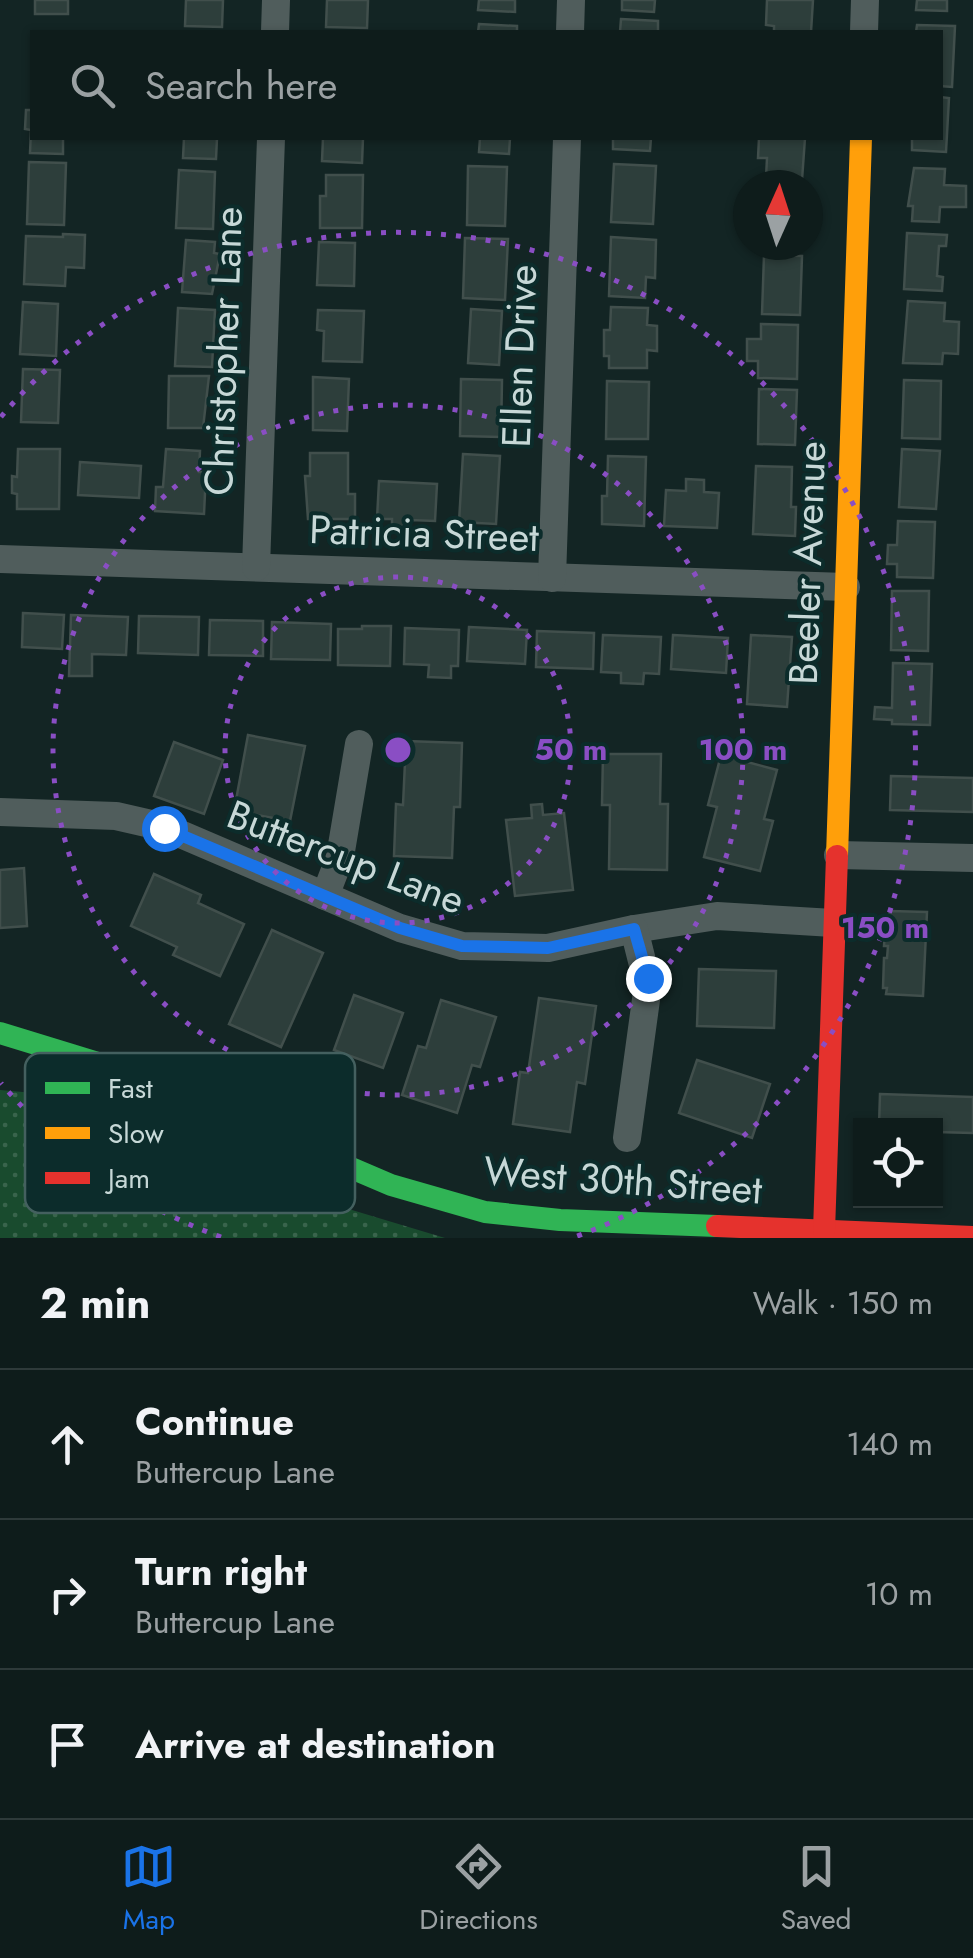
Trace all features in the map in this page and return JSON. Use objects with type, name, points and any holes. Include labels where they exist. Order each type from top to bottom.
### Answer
[{"type":"street","points":[[275,30],[276,0]]},
{"type":"street","points":[[570,30],[571,0]]},
{"type":"street","points":[[864,30],[865,0]]},
{"type":"street","name":"Christopher Lane","points":[[256,567],[271,140]]},
{"type":"street","name":"Ellen Drive","points":[[552,578],[567,140]]},
{"type":"street","name":"Beeler Avenue","points":[[824,1231],[861,140]]},
{"type":"street","name":"Patricia Street","points":[[0,559],[846,587]]},
{"type":"street","points":[[324,896],[340,857],[360,744]]},
{"type":"street","name":"Buttercup Lane","points":[[0,812],[116,816],[164,828],[410,932],[462,946],[548,948],[718,916],[834,923]]},
{"type":"street","points":[[838,855],[973,858]]},
{"type":"street","points":[[628,1138],[648,985],[634,929]]},
{"type":"street","name":"West 30th Street","points":[[0,1033],[67,1053]]},
{"type":"street","name":"West 30th Street","points":[[355,1170],[443,1202],[517,1218],[973,1237]]},
{"type":"green space","points":[[0,1090],[25,1092],[25,1213],[355,1211],[445,1238],[0,1238]]},
{"type":"building","points":[[35,0],[68,0],[68,14],[35,14]]},
{"type":"building","points":[[186,0],[223,0],[222,27],[185,26]]},
{"type":"building","points":[[327,0],[368,0],[367,28],[326,27]]},
{"type":"building","points":[[479,0],[515,0],[515,12],[478,10]]},
{"type":"building","points":[[622,0],[655,0],[654,12],[622,10]]},
{"type":"building","points":[[767,0],[813,0],[811,30],[774,30],[774,26],[766,25]]},
{"type":"building","points":[[917,0],[947,0],[947,11],[916,10]]},
{"type":"building","points":[[621,19],[658,21],[658,30],[620,30]]},
{"type":"building","points":[[479,24],[517,26],[517,30],[478,30]]},
{"type":"building","points":[[917,25],[955,26],[952,87],[943,86],[943,30],[916,30]]},
{"type":"building","points":[[943,97],[949,98],[946,152],[912,150],[912,140],[943,140]]},
{"type":"building","points":[[26,110],[30,110],[30,130],[25,129]]},
{"type":"building","points":[[31,140],[63,140],[63,154],[30,153]]},
{"type":"building","points":[[184,140],[217,140],[216,159],[183,158]]},
{"type":"building","points":[[323,140],[363,140],[362,163],[322,161]]},
{"type":"building","points":[[480,140],[510,140],[509,154],[479,152]]},
{"type":"building","points":[[613,140],[651,140],[650,151],[613,149]]},
{"type":"building","points":[[759,140],[805,140],[803,170],[766,170],[767,158],[758,158]]},
{"type":"building","points":[[29,162],[66,163],[64,225],[27,224]]},
{"type":"building","points":[[614,164],[656,166],[653,224],[611,222]]},
{"type":"building","points":[[468,166],[507,167],[505,226],[467,225]]},
{"type":"building","points":[[914,168],[945,169],[944,185],[966,186],[966,207],[940,207],[939,222],[912,221],[913,206],[908,206]]},
{"type":"building","points":[[179,170],[215,172],[213,229],[176,228]]},
{"type":"building","points":[[326,175],[363,175],[362,228],[320,228],[320,196],[326,196]]},
{"type":"building","points":[[907,233],[947,235],[946,246],[939,246],[937,276],[943,277],[942,291],[904,289]]},
{"type":"building","points":[[85,235],[84,268],[66,267],[65,286],[24,284],[26,236]]},
{"type":"building","points":[[611,237],[656,240],[655,278],[646,277],[645,298],[609,296]]},
{"type":"building","points":[[465,238],[508,239],[505,300],[463,298]]},
{"type":"building","points":[[186,240],[215,242],[214,253],[220,254],[212,294],[182,292]]},
{"type":"building","points":[[319,242],[355,243],[354,286],[317,285]]},
{"type":"building","points":[[764,260],[802,260],[800,315],[762,314]]},
{"type":"building","points":[[908,301],[945,303],[944,321],[959,322],[958,354],[943,353],[942,364],[903,363]]},
{"type":"building","points":[[23,302],[58,304],[56,356],[20,354]]},
{"type":"building","points":[[611,307],[648,308],[647,325],[657,326],[657,351],[647,350],[647,368],[609,368],[609,356],[604,356],[604,330],[610,330]]},
{"type":"building","points":[[178,308],[215,310],[212,367],[175,366]]},
{"type":"building","points":[[471,309],[502,311],[499,365],[468,363]]},
{"type":"building","points":[[318,310],[364,311],[362,362],[323,361],[324,331],[317,330]]},
{"type":"building","points":[[761,324],[798,325],[797,379],[758,378],[758,361],[747,361],[747,339],[761,339]]},
{"type":"building","points":[[23,369],[60,370],[58,423],[21,422]]},
{"type":"building","points":[[169,376],[209,376],[203,428],[168,428]]},
{"type":"building","points":[[313,377],[349,379],[347,431],[313,430]]},
{"type":"building","points":[[461,379],[502,380],[501,437],[460,436]]},
{"type":"building","points":[[904,380],[941,381],[940,439],[902,438]]},
{"type":"building","points":[[607,381],[649,382],[648,439],[606,439]]},
{"type":"building","points":[[759,389],[797,390],[795,445],[758,444]]},
{"type":"building","points":[[18,449],[60,449],[59,509],[17,509],[12,476],[17,477]]},
{"type":"building","points":[[166,449],[200,451],[199,472],[206,472],[204,514],[155,511],[156,487],[163,487]]},
{"type":"building","points":[[902,449],[940,451],[936,509],[899,507]]},
{"type":"building","points":[[310,453],[348,453],[348,494],[355,494],[355,519],[308,519],[305,476],[310,476]]},
{"type":"building","points":[[463,454],[500,456],[496,524],[459,522]]},
{"type":"building","points":[[608,456],[646,457],[644,526],[602,524]]},
{"type":"building","points":[[80,462],[141,466],[139,498],[78,495]]},
{"type":"building","points":[[756,466],[792,467],[795,536],[753,534]]},
{"type":"building","points":[[686,479],[704,480],[704,492],[719,493],[717,528],[664,526],[666,490],[686,491]]},
{"type":"building","points":[[379,481],[437,484],[435,521],[411,520],[410,529],[392,528],[392,519],[377,519]]},
{"type":"building","points":[[898,521],[935,522],[933,578],[897,577],[897,564],[887,564],[888,545],[897,545]]},
{"type":"building","points":[[892,591],[929,591],[928,651],[891,650]]},
{"type":"building","points":[[23,613],[64,615],[62,649],[22,647]]},
{"type":"building","points":[[71,615],[128,617],[126,655],[92,654],[92,676],[69,676]]},
{"type":"building","points":[[139,616],[199,617],[198,655],[138,653]]},
{"type":"building","points":[[210,620],[263,621],[263,656],[209,655]]},
{"type":"building","points":[[272,622],[331,624],[330,660],[271,659]]},
{"type":"building","points":[[391,626],[390,666],[338,665],[338,629]]},
{"type":"building","points":[[469,627],[527,630],[525,664],[467,661]]},
{"type":"building","points":[[405,628],[459,630],[458,666],[451,666],[451,678],[428,677],[429,665],[404,664]]},
{"type":"building","points":[[537,631],[594,633],[593,669],[536,667]]},
{"type":"building","points":[[603,635],[661,637],[659,674],[644,673],[643,684],[621,683],[621,673],[601,672]]},
{"type":"building","points":[[673,635],[728,638],[726,673],[671,669]]},
{"type":"building","points":[[751,635],[792,637],[787,707],[747,704]]},
{"type":"building","points":[[893,663],[932,664],[930,725],[892,724],[892,720],[874,719],[875,707],[892,708]]},
{"type":"building","points":[[248,735],[305,746],[290,821],[234,811]]},
{"type":"building","points":[[406,741],[462,743],[460,807],[454,807],[452,858],[394,856],[396,804],[403,805]]},
{"type":"building","points":[[174,742],[223,760],[204,814],[154,796]]},
{"type":"building","points":[[603,754],[661,754],[660,804],[668,804],[667,870],[609,869],[610,805],[602,805]]},
{"type":"building","points":[[721,755],[777,770],[764,819],[773,821],[760,871],[704,857],[717,807],[708,805]]},
{"type":"building","points":[[891,776],[973,778],[973,812],[890,810]]},
{"type":"building","points":[[542,804],[543,815],[564,813],[573,890],[515,896],[506,820],[532,818],[531,805]]},
{"type":"building","points":[[24,868],[27,926],[0,928],[0,870]]},
{"type":"building","points":[[154,874],[201,895],[198,903],[244,924],[220,976],[173,955],[177,947],[131,926]]},
{"type":"building","points":[[890,911],[927,912],[923,996],[886,994],[887,988],[883,988],[888,946],[884,946],[886,916]]},
{"type":"building","points":[[272,930],[323,953],[281,1047],[229,1024]]},
{"type":"building","points":[[699,969],[776,971],[774,1028],[697,1026]]},
{"type":"building","points":[[354,995],[403,1013],[383,1068],[355,1058],[355,1053],[334,1050]]},
{"type":"building","points":[[539,998],[596,1006],[585,1084],[577,1082],[570,1132],[513,1124],[520,1072],[528,1073]]},
{"type":"building","points":[[441,1000],[496,1017],[480,1067],[472,1065],[457,1113],[402,1095],[418,1046],[426,1048]]},
{"type":"building","points":[[697,1060],[770,1084],[752,1138],[679,1113]]},
{"type":"building","points":[[880,1094],[973,1097],[973,1133],[943,1132],[943,1118],[879,1118]]},
{"type":"traffic: fast","points":[[0,1033],[65,1053]]},
{"type":"traffic: fast","points":[[355,1170],[391,1185],[485,1212],[560,1220],[717,1226]]},
{"type":"traffic: slow","points":[[837,856],[861,140]]},
{"type":"traffic: jam","points":[[824,1231],[837,856]]},
{"type":"traffic: jam","points":[[717,1226],[973,1237]]},
{"type":"route","points":[[164,828],[400,928],[462,946],[548,948],[634,929],[648,978]]}]
